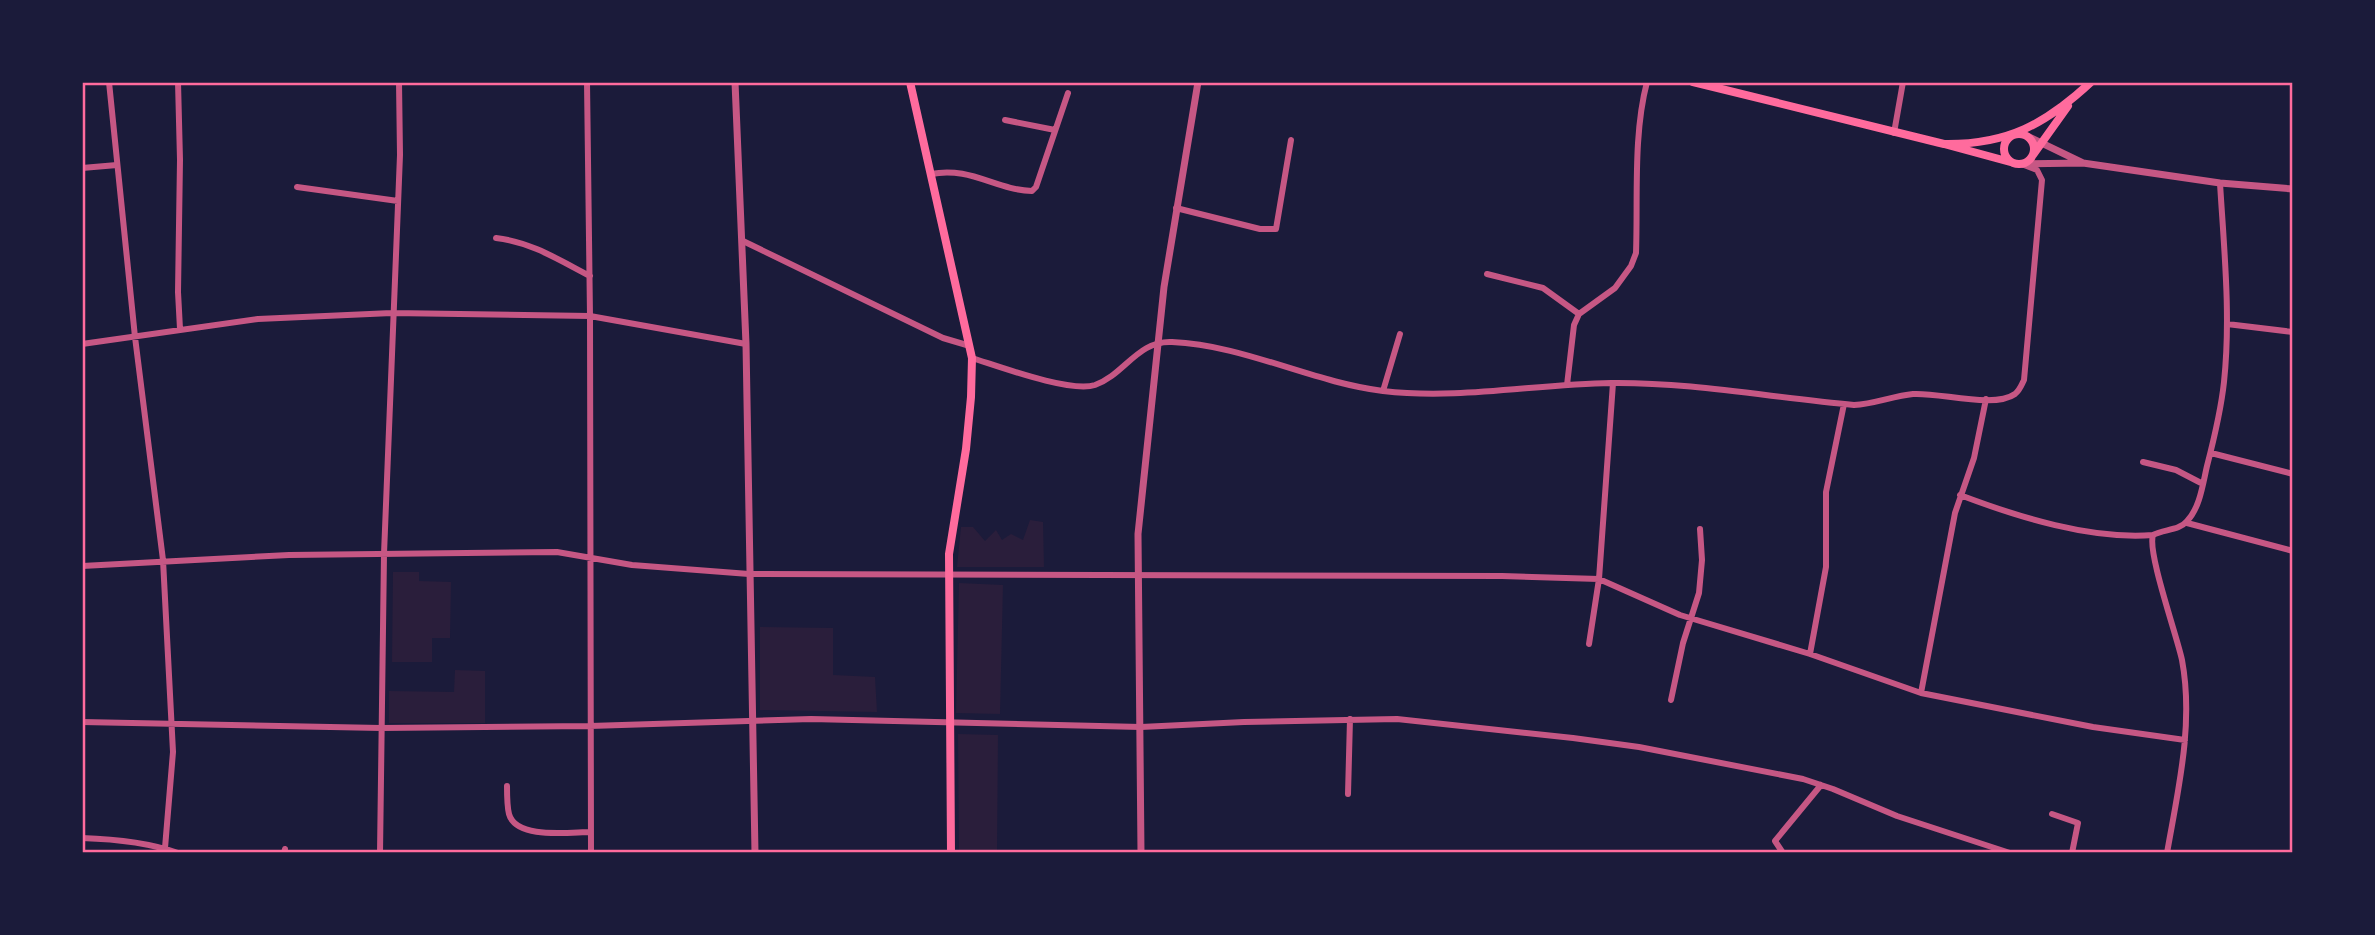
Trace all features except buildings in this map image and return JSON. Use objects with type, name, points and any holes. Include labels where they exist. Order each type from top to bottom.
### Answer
[{"type":"main road","points":[[910,82],[972,358],[967,436],[951,536],[949,576],[951,853]]},
{"type":"main road","points":[[1693,82],[1716,85],[2016,164],[2031,157],[2074,98]]},
{"type":"main road","points":[[2016,164],[2006,157],[2003,148],[2007,139],[2045,119],[2091,82]]},
{"type":"main road","points":[[1944,144],[1974,143],[2015,134],[2025,135],[2032,142],[2031,157]]},
{"type":"street","points":[[109,82],[135,337],[163,560],[173,724],[172,787],[165,848]]},
{"type":"street","points":[[178,82],[180,329]]},
{"type":"street","points":[[380,853],[384,554],[398,201],[399,82]]},
{"type":"street","points":[[587,82],[591,853]]},
{"type":"street","points":[[735,82],[746,344],[755,853]]},
{"type":"street","points":[[1141,853],[1138,534],[1157,342],[1198,82]]},
{"type":"street","points":[[1567,385],[1574,325],[1579,314],[1615,289],[1631,266],[1636,253],[1638,135],[1647,82]]},
{"type":"street","points":[[1894,133],[1903,82]]},
{"type":"street","points":[[931,174],[947,171],[964,173],[1032,191],[1036,187],[1068,93]]},
{"type":"street","points":[[1005,120],[1055,130]]},
{"type":"street","points":[[2025,135],[2083,163]]},
{"type":"street","points":[[1177,208],[1260,229],[1276,229],[1291,140]]},
{"type":"street","points":[[2016,164],[2083,163],[2220,183],[2293,189]]},
{"type":"street","points":[[972,358],[1038,378],[1087,386],[1106,379],[1157,342],[1218,348],[1338,382],[1383,391],[1427,394],[1613,383],[1648,384],[1844,404],[1869,404],[1927,394],[1986,400],[2013,396],[2024,380],[2042,180],[2037,170],[2016,164]]},
{"type":"street","points":[[82,168],[117,165]]},
{"type":"street","points":[[2187,523],[2203,484],[2224,383],[2227,324],[2220,183]]},
{"type":"street","points":[[297,187],[398,201]]},
{"type":"street","points":[[496,238],[531,245],[590,276]]},
{"type":"street","points":[[743,241],[943,338],[970,346]]},
{"type":"street","points":[[1487,274],[1542,288],[1579,314]]},
{"type":"street","points":[[82,344],[180,329],[306,316],[392,313],[590,316],[746,344]]},
{"type":"street","points":[[2227,324],[2293,332]]},
{"type":"street","points":[[1383,391],[1400,334]]},
{"type":"street","points":[[1588,644],[1600,579],[1613,383]]},
{"type":"street","points":[[1921,693],[1955,513],[1973,458],[1986,400]]},
{"type":"street","points":[[1810,654],[1826,567],[1826,492],[1844,404]]},
{"type":"street","points":[[2211,453],[2293,474]]},
{"type":"street","points":[[2143,462],[2176,470],[2203,484]]},
{"type":"street","points":[[1960,495],[2048,522],[2104,534],[2133,537],[2153,535],[2187,523],[2293,551]]},
{"type":"street","points":[[1671,700],[1683,643],[1699,593],[1702,560],[1700,529]]},
{"type":"street","points":[[2153,535],[2152,548],[2183,663],[2186,699],[2181,775],[2167,853]]},
{"type":"street","points":[[82,566],[163,560],[557,552],[632,565],[749,574],[1502,576],[1600,579],[1692,619],[1810,654],[1921,693],[2093,727],[2185,740]]},
{"type":"street","points":[[82,723],[381,728],[590,726],[825,719],[1141,727],[1350,719],[1434,722],[1639,747],[1821,785],[1897,817],[2010,853]]},
{"type":"street","points":[[1348,794],[1350,719]]},
{"type":"street","points":[[1783,853],[1774,841],[1821,785]]},
{"type":"street","points":[[507,786],[509,815],[521,830],[591,832]]},
{"type":"street","points":[[2052,814],[2078,823],[2072,853]]},
{"type":"street","points":[[82,838],[113,839],[165,848],[178,853]]},
{"type":"shaded area","points":[[1030,520],[1043,522],[1044,567],[957,567],[961,527],[973,527],[985,541],[996,530],[1002,540],[1011,534],[1023,540]]},
{"type":"shaded area","points":[[393,572],[419,572],[419,581],[451,582],[450,638],[432,638],[432,662],[392,662]]},
{"type":"shaded area","points":[[959,583],[1003,585],[1000,714],[956,713]]},
{"type":"shaded area","points":[[760,627],[833,628],[833,675],[875,677],[877,712],[760,710]]},
{"type":"shaded area","points":[[455,670],[485,671],[485,723],[389,723],[389,691],[454,692]]},
{"type":"shaded area","points":[[958,734],[998,735],[997,853],[959,853]]}]
